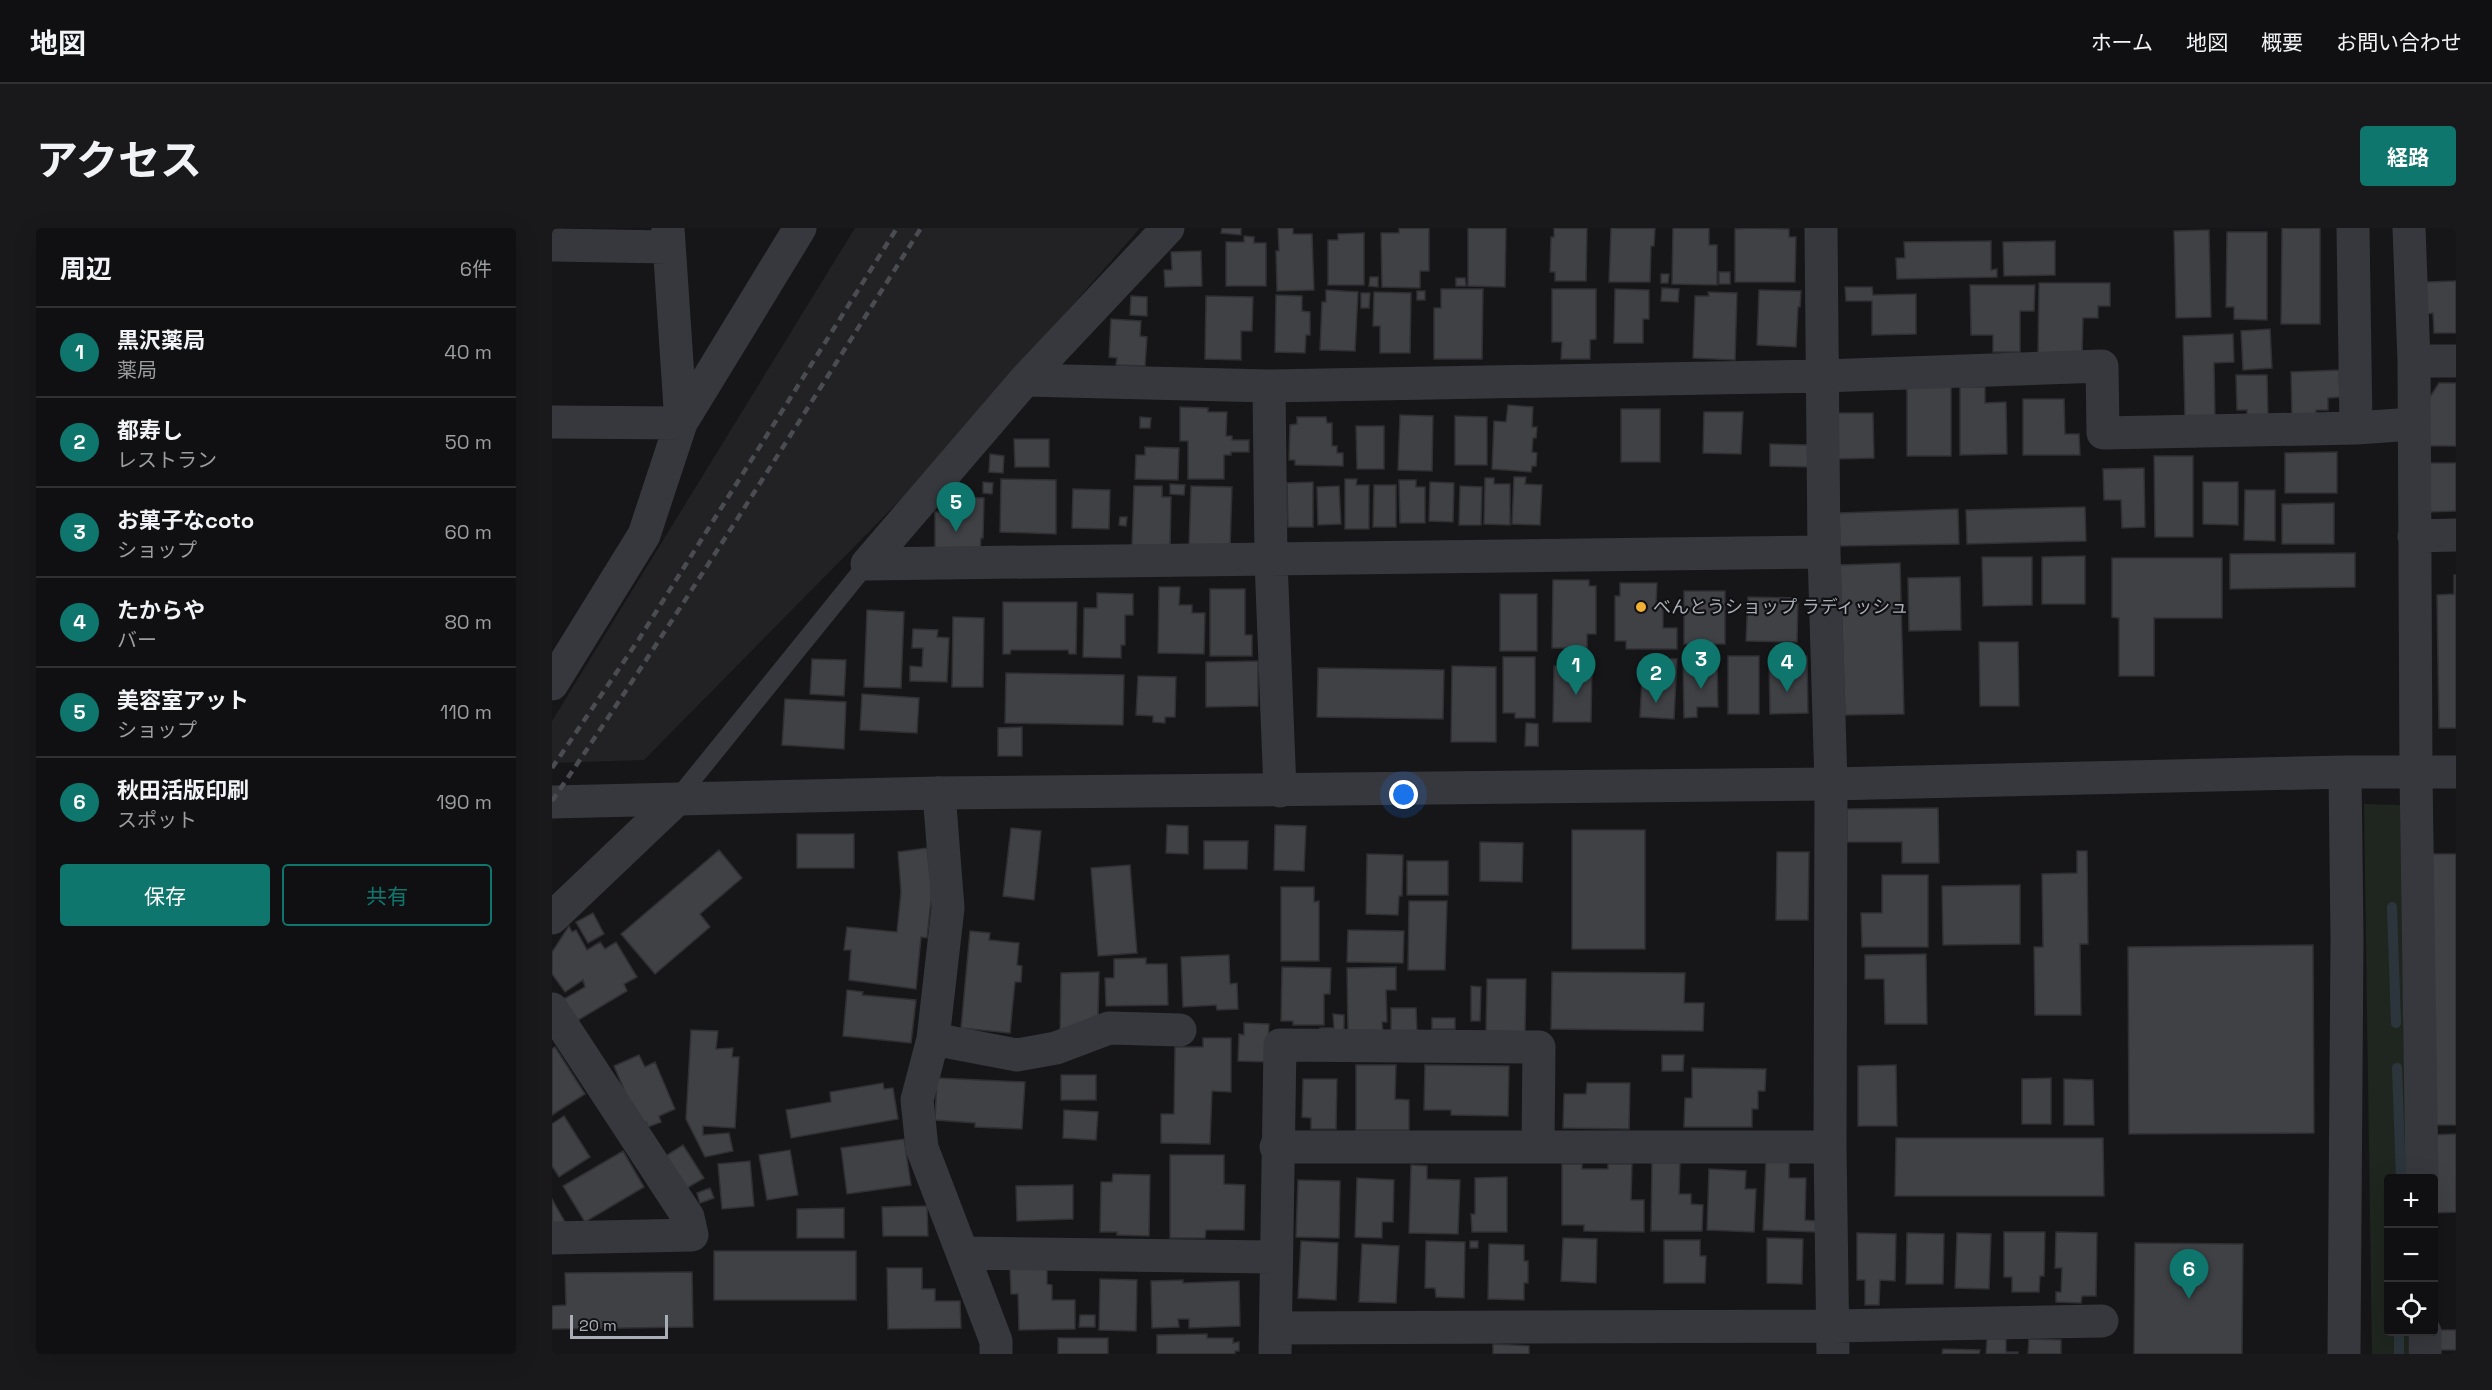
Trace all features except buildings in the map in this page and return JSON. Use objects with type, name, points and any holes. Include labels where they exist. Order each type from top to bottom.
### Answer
[{"type":"street","points":[[557,666],[644,535],[681,423],[800,228]]},
{"type":"street","points":[[867,564],[1025,380],[1168,228]]},
{"type":"street","points":[[1821,228],[1824,552],[1832,784],[1830,1147],[1833,1340]]},
{"type":"street","points":[[2353,228],[2356,428]]},
{"type":"street","points":[[2409,228],[2414,361],[2416,774],[2422,1174]]},
{"type":"street","points":[[552,245],[668,237],[681,423]]},
{"type":"street","points":[[2414,361],[2456,361]]},
{"type":"street","points":[[1025,380],[1269,386],[1823,376],[2102,366],[2103,433],[2356,428],[2413,424]]},
{"type":"street","points":[[1269,386],[1271,560],[1280,791]]},
{"type":"street","points":[[552,422],[681,423]]},
{"type":"street","points":[[2414,536],[2456,536]]},
{"type":"street","points":[[867,564],[1824,552]]},
{"type":"street","points":[[2344,1354],[2347,938],[2345,772]]},
{"type":"street","points":[[552,802],[939,793],[1832,784],[2345,772],[2416,774],[2456,772]]},
{"type":"street","points":[[939,793],[948,908],[933,1039],[917,1100],[922,1148],[996,1341],[996,1354]]},
{"type":"street","points":[[552,918],[676,800]]},
{"type":"street","points":[[552,1009],[688,1217],[692,1234],[552,1239]]},
{"type":"street","points":[[933,1039],[1017,1055],[1056,1048],[1109,1028],[1180,1030]]},
{"type":"street","points":[[1538,1147],[1539,1047],[1280,1045],[1276,1147],[1275,1341],[1833,1340],[2102,1321]]},
{"type":"street","points":[[1276,1147],[1830,1147]]},
{"type":"street","points":[[963,1253],[1276,1257]]},
{"type":"street","points":[[2425,1336],[2425,1354]]},
{"type":"lane","points":[[676,800],[867,564]]},
{"type":"shaded area","points":[[855,228],[1140,228],[915,485],[644,760],[552,763],[552,721]]},
{"type":"shaded area","points":[[2364,804],[2400,805],[2406,1174],[2384,1174],[2384,1336],[2408,1336],[2408,1354],[2372,1354]]},
{"type":"waterway","points":[[2392,907],[2396,1023]]},
{"type":"waterway","points":[[2397,1068],[2401,1174]]},
{"type":"waterway","points":[[2399,1336],[2399,1354]]},
{"type":"railway","points":[[552,768],[639,639],[897,228]]},
{"type":"railway","points":[[552,801],[693,588],[921,228]]},
{"type":"place","name":"美容室アット","points":[[956,532]]},
{"type":"place","name":"べんとうショップ ラディッシュ","points":[[1641,607]]},
{"type":"place","name":"お菓子なcoto","points":[[1701,689]]},
{"type":"place","name":"たからや","points":[[1787,692]]},
{"type":"place","name":"黒沢薬局","points":[[1576,695]]},
{"type":"place","name":"都寿し","points":[[1656,703]]},
{"type":"place","name":"秋田活版印刷","points":[[2189,1299]]}]
